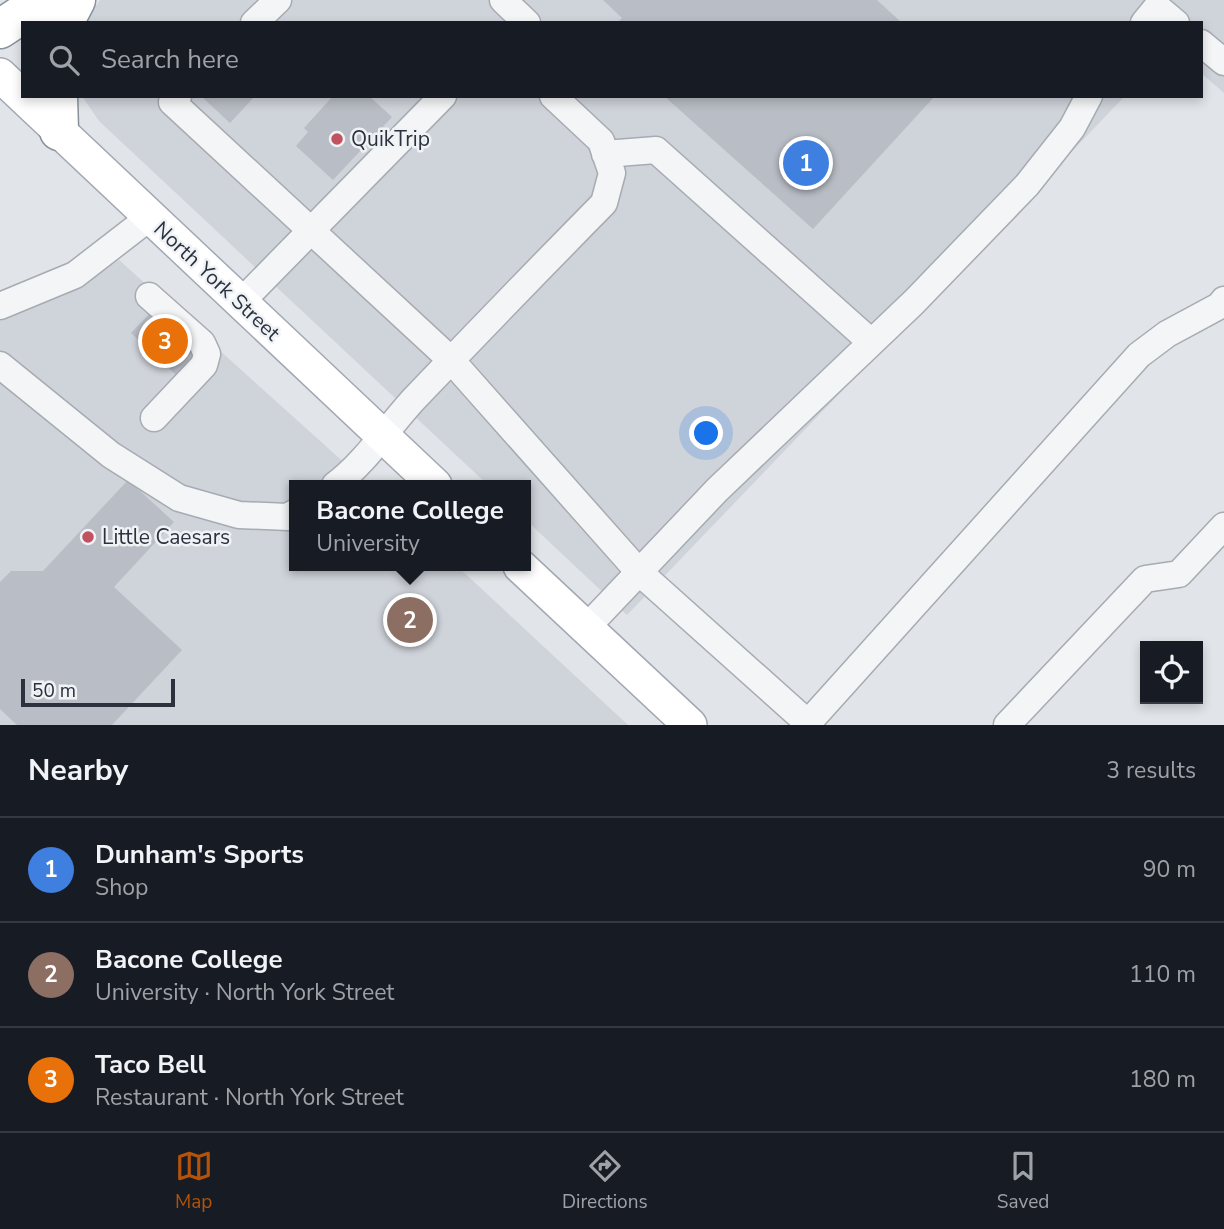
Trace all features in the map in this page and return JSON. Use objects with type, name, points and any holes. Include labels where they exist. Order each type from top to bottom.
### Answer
[{"type":"highway","points":[[0,29],[44,0]]},
{"type":"highway","points":[[65,21],[76,0]]},
{"type":"main road","name":"North York Street","points":[[0,75],[21,89]]},
{"type":"main road","name":"North York Street","points":[[36,98],[59,113],[149,217],[430,480]]},
{"type":"main road","points":[[525,571],[690,725]]},
{"type":"street","points":[[256,21],[278,0]]},
{"type":"street","points":[[503,0],[525,21]]},
{"type":"street","points":[[1146,21],[1157,7],[1174,21]]},
{"type":"street","points":[[1203,45],[1224,62]]},
{"type":"street","points":[[176,98],[172,102],[451,360],[639,572],[809,724],[1139,355],[1167,334],[1219,306],[1224,300]]},
{"type":"street","points":[[240,303],[312,233],[441,98]]},
{"type":"street","points":[[342,480],[451,360],[604,204],[612,173],[601,141],[555,98]]},
{"type":"street","points":[[586,628],[717,490],[871,342],[1027,185],[1072,128],[1088,98]]},
{"type":"street","points":[[605,154],[656,150],[871,342]]},
{"type":"street","points":[[0,306],[75,275],[149,217]]},
{"type":"street","points":[[149,296],[202,343],[207,354],[204,365],[154,418]]},
{"type":"street","points":[[0,365],[111,456],[179,498],[239,515],[289,516]]},
{"type":"street","points":[[1007,725],[1144,579],[1179,574],[1224,526]]},
{"type":"shaded area","points":[[100,0],[1224,0],[1224,93],[1203,75],[1203,21],[85,21]]},
{"type":"shaded area","points":[[83,98],[1123,98],[627,615],[531,525],[531,480],[483,480],[99,121]]},
{"type":"shaded area","points":[[119,260],[363,480],[289,480],[289,571],[462,571],[628,725],[0,725],[0,321],[76,289]]},
{"type":"building","points":[[603,0],[877,0],[900,21],[619,21],[622,18]]},
{"type":"building","points":[[203,98],[253,98],[230,123]]},
{"type":"building","name":"QuikTrip","points":[[331,98],[371,98],[392,117],[333,180],[296,146],[308,132],[304,128]]},
{"type":"building","points":[[666,98],[933,98],[813,229]]},
{"type":"building","points":[[155,308],[199,350],[176,375],[131,333]]},
{"type":"building","points":[[128,480],[174,522],[114,587],[182,650],[112,725],[17,725],[0,709],[0,582],[11,571],[43,571]]},
{"type":"place","name":"QuikTrip","points":[[337,139]]},
{"type":"place","name":"Dunham's Sports","points":[[806,163]]},
{"type":"place","name":"Taco Bell","points":[[165,341]]},
{"type":"place","name":"Little Caesars","points":[[88,537]]},
{"type":"place","name":"Bacone College","points":[[410,620]]}]
